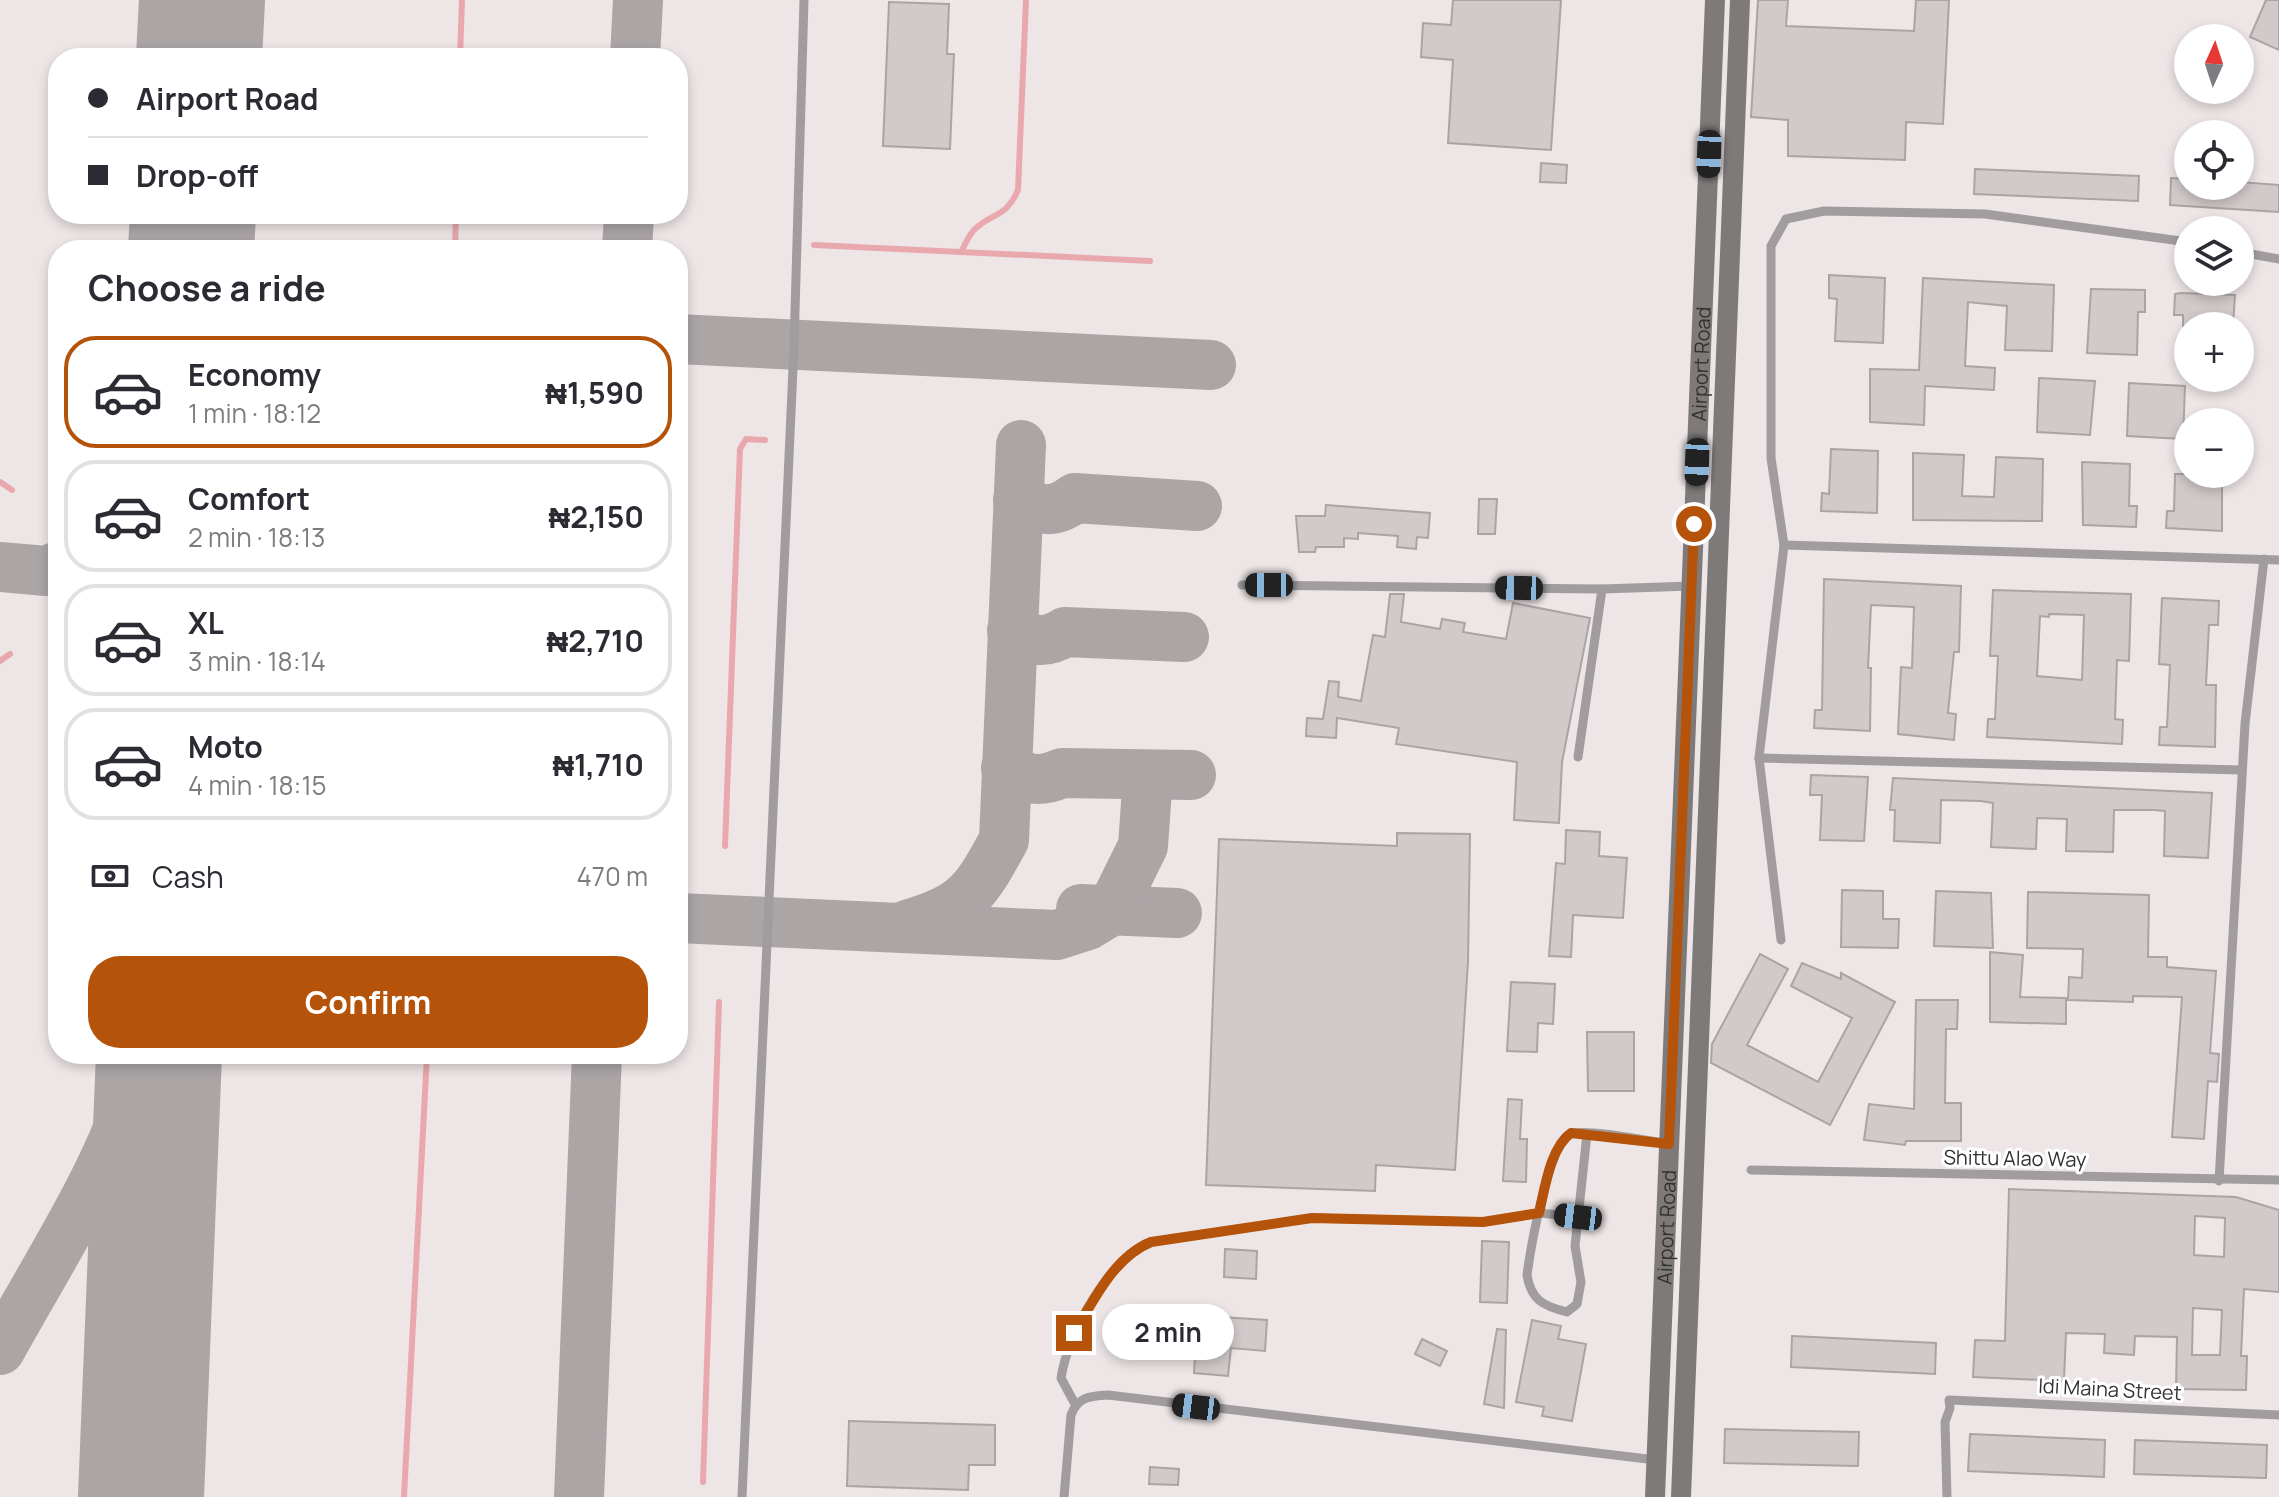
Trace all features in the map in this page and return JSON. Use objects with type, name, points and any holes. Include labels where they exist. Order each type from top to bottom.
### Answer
[{"type":"main road","name":"Airport Road","points":[[1655,1497],[1715,0]]},
{"type":"main road","name":"Airport Road","points":[[1681,1497],[1740,0]]},
{"type":"lane","points":[[742,1497],[794,346],[804,0]]},
{"type":"lane","points":[[1781,940],[1759,758],[1784,545],[1771,458],[1771,246],[1786,219],[1824,211],[1985,214],[2174,240]]},
{"type":"lane","points":[[2254,255],[2279,259]]},
{"type":"lane","points":[[1784,545],[2279,560]]},
{"type":"lane","points":[[2219,1181],[2242,770],[2264,559]]},
{"type":"lane","points":[[1242,585],[1602,589],[1692,586]]},
{"type":"lane","points":[[1578,757],[1602,589]]},
{"type":"lane","points":[[1759,758],[2242,770]]},
{"type":"lane","points":[[1587,1134],[1575,1246],[1581,1282],[1577,1304],[1567,1312],[1542,1305],[1529,1289],[1530,1250],[1562,1139],[1571,1133],[1587,1134],[1669,1144]]},
{"type":"lane","name":"Shittu Alao Way","points":[[1751,1170],[2279,1180]]},
{"type":"lane","points":[[1064,1497],[1075,1404],[1061,1378],[1074,1333],[1111,1276],[1133,1250],[1312,1218],[1483,1222],[1539,1213],[1578,1217]]},
{"type":"lane","points":[[1075,1404],[1086,1397],[1108,1395],[1656,1460]]},
{"type":"lane","name":"Idi Maina Street","points":[[1947,1497],[1945,1422],[1950,1408],[1949,1400],[2279,1415]]},
{"type":"building","points":[[1453,0],[1561,0],[1551,150],[1448,143],[1453,60],[1421,57],[1423,23],[1451,25]]},
{"type":"building","points":[[1758,0],[1788,0],[1786,26],[1914,31],[1916,0],[1949,0],[1943,124],[1906,122],[1905,160],[1788,156],[1788,120],[1751,117]]},
{"type":"building","points":[[2266,0],[2279,0],[2279,50],[2254,39],[2254,28]]},
{"type":"building","points":[[889,2],[949,4],[947,54],[954,54],[950,149],[883,146]]},
{"type":"building","points":[[1541,163],[1567,165],[1566,183],[1540,182]]},
{"type":"building","points":[[1975,169],[2139,176],[2138,201],[1974,194]]},
{"type":"building","points":[[2171,178],[2174,178],[2174,200],[2254,200],[2254,183],[2279,185],[2279,212],[2170,205]]},
{"type":"building","points":[[1829,275],[1885,278],[1883,343],[1835,341],[1837,299],[1829,298]]},
{"type":"building","points":[[1923,278],[2054,285],[2052,351],[2005,350],[2007,306],[1968,302],[1965,366],[1995,368],[1994,390],[1925,386],[1924,425],[1870,422],[1870,369],[1919,370]]},
{"type":"building","points":[[2091,289],[2145,290],[2145,312],[2138,312],[2137,355],[2087,353]]},
{"type":"building","points":[[2175,296],[2235,296],[2234,312],[2174,312]]},
{"type":"building","points":[[2039,378],[2095,381],[2090,435],[2037,432]]},
{"type":"building","points":[[2129,383],[2174,385],[2174,392],[2185,392],[2184,408],[2174,408],[2174,439],[2127,436]]},
{"type":"building","points":[[1831,449],[1878,451],[1877,513],[1821,511],[1822,493],[1829,494]]},
{"type":"building","points":[[1913,453],[1964,455],[1962,496],[1994,497],[1996,457],[2043,459],[2042,521],[1913,520]]},
{"type":"building","points":[[2082,462],[2130,464],[2129,506],[2137,506],[2136,527],[2083,525]]},
{"type":"building","points":[[2175,488],[2222,488],[2222,531],[2166,528],[2167,511],[2174,511]]},
{"type":"building","points":[[1479,499],[1497,499],[1495,534],[1478,534]]},
{"type":"building","points":[[1326,505],[1430,513],[1428,538],[1417,537],[1416,549],[1397,547],[1398,536],[1358,533],[1358,539],[1344,538],[1344,547],[1316,547],[1315,552],[1299,552],[1296,516],[1325,516]]},
{"type":"building","points":[[1824,579],[1961,586],[1959,652],[1954,652],[1948,713],[1956,714],[1954,740],[1898,734],[1901,667],[1912,668],[1914,607],[1871,605],[1868,668],[1871,668],[1870,731],[1814,728],[1815,710],[1822,710]]},
{"type":"building","points":[[1993,590],[2131,594],[2129,661],[2117,660],[2115,719],[2123,720],[2122,744],[1987,737],[1988,719],[1995,719],[1998,656],[1990,656]],"holes":[[[2084,615],[2082,680],[2037,676],[2040,616]]]},
{"type":"building","points":[[1390,594],[1404,594],[1401,622],[1440,629],[1442,619],[1465,623],[1463,632],[1506,639],[1513,603],[1590,618],[1562,762],[1559,823],[1514,820],[1517,762],[1396,744],[1399,728],[1337,718],[1336,738],[1306,736],[1307,718],[1323,719],[1329,681],[1339,682],[1338,697],[1361,701],[1373,635],[1385,637]]},
{"type":"building","points":[[2162,598],[2219,601],[2218,625],[2209,625],[2206,685],[2216,685],[2215,747],[2159,745],[2160,727],[2167,727],[2170,665],[2159,664]]},
{"type":"building","points":[[1811,775],[1868,777],[1864,841],[1820,840],[1822,795],[1810,795]]},
{"type":"building","points":[[1893,778],[2212,793],[2208,858],[2164,856],[2165,811],[2154,810],[2114,810],[2113,852],[2066,851],[2067,819],[2037,818],[2036,849],[1991,847],[1993,803],[1981,801],[1941,800],[1940,843],[1894,841],[1895,810],[1890,810]]},
{"type":"building","points":[[1566,830],[1600,832],[1599,856],[1627,858],[1623,918],[1573,915],[1571,957],[1549,956],[1556,863],[1565,864]]},
{"type":"building","points":[[1397,833],[1470,834],[1468,961],[1455,1170],[1376,1165],[1375,1191],[1206,1185],[1219,839],[1397,846]]},
{"type":"building","points":[[1842,890],[1883,891],[1883,919],[1899,919],[1898,948],[1841,947]]},
{"type":"building","points":[[1936,891],[1991,893],[1993,948],[1934,946]]},
{"type":"building","points":[[2028,892],[2149,895],[2148,957],[2167,957],[2167,967],[2216,971],[2210,1053],[2219,1054],[2217,1082],[2208,1081],[2204,1139],[2172,1137],[2182,997],[2133,996],[2133,1002],[2068,1000],[2069,977],[2082,978],[2083,949],[2027,948]]},
{"type":"building","points":[[1990,952],[2023,955],[2020,997],[2066,998],[2066,1024],[1990,1022]]},
{"type":"building","points":[[1760,954],[1788,969],[1747,1045],[1818,1082],[1852,1018],[1791,986],[1802,963],[1841,979],[1841,973],[1895,1002],[1830,1125],[1711,1063],[1712,1044]]},
{"type":"building","points":[[1511,982],[1555,984],[1553,1024],[1538,1023],[1537,1052],[1507,1051]]},
{"type":"building","points":[[1916,1000],[1958,1000],[1957,1029],[1946,1029],[1945,1103],[1961,1103],[1961,1141],[1906,1141],[1905,1145],[1864,1140],[1869,1104],[1914,1109]]},
{"type":"building","points":[[1587,1032],[1634,1032],[1634,1091],[1588,1091]]},
{"type":"building","points":[[1508,1099],[1522,1100],[1520,1139],[1527,1139],[1526,1182],[1503,1181]]},
{"type":"building","points":[[2009,1189],[2236,1197],[2279,1210],[2279,1292],[2244,1289],[2241,1356],[2247,1356],[2246,1390],[2176,1389],[2177,1337],[2135,1336],[2134,1355],[2104,1353],[2105,1334],[2066,1333],[2064,1381],[1973,1377],[1975,1340],[2005,1341]],"holes":[[[2195,1216],[2225,1218],[2224,1257],[2194,1255]],[[2193,1308],[2222,1310],[2220,1355],[2192,1355]]]},
{"type":"building","points":[[1482,1241],[1509,1242],[1507,1303],[1480,1302]]},
{"type":"building","points":[[1225,1249],[1257,1251],[1256,1279],[1224,1277]]},
{"type":"building","points":[[1206,1316],[1267,1320],[1265,1351],[1231,1348],[1228,1376],[1194,1373],[1195,1355],[1203,1356]]},
{"type":"building","points":[[1532,1320],[1561,1326],[1558,1339],[1586,1344],[1572,1421],[1542,1416],[1544,1407],[1516,1402]]},
{"type":"building","points":[[1497,1329],[1506,1330],[1504,1408],[1484,1404]]},
{"type":"building","points":[[1792,1336],[1936,1343],[1935,1374],[1791,1367]]},
{"type":"building","points":[[1422,1339],[1447,1351],[1440,1366],[1415,1354]]},
{"type":"building","points":[[849,1421],[995,1425],[995,1465],[969,1465],[968,1490],[847,1486]]},
{"type":"building","points":[[1725,1429],[1859,1432],[1858,1466],[1724,1463]]},
{"type":"building","points":[[1970,1434],[2105,1440],[2104,1477],[1968,1471]]},
{"type":"building","points":[[2135,1440],[2267,1445],[2266,1478],[2134,1474]]},
{"type":"building","points":[[1150,1467],[1179,1469],[1178,1485],[1149,1484]]},
{"type":"waterway","points":[[460,48],[462,0]]},
{"type":"waterway","points":[[961,252],[973,231],[1009,206],[1018,190],[1026,0]]},
{"type":"waterway","points":[[455,240],[456,224]]},
{"type":"waterway","points":[[814,245],[1150,261]]},
{"type":"waterway","points":[[725,846],[740,449],[746,439],[765,440]]},
{"type":"waterway","points":[[0,482],[12,490]]},
{"type":"waterway","points":[[0,661],[10,654]]},
{"type":"waterway","points":[[703,1482],[719,1002]]},
{"type":"waterway","points":[[404,1497],[426,1064]]},
{"type":"taxiway","points":[[636,48],[638,0]]},
{"type":"taxiway","points":[[628,224],[628,240]]},
{"type":"taxiway","points":[[688,339],[1211,365]]},
{"type":"taxiway","points":[[907,925],[943,912],[967,896],[1004,840],[1021,445]]},
{"type":"taxiway","points":[[1018,500],[1047,509],[1060,507],[1075,498],[1197,506]]},
{"type":"taxiway","points":[[0,567],[48,570]]},
{"type":"taxiway","points":[[1012,630],[1038,640],[1051,639],[1065,632],[1184,637]]},
{"type":"taxiway","points":[[1006,768],[1034,779],[1062,773],[1191,775]]},
{"type":"taxiway","points":[[688,918],[1057,935],[1088,925],[1111,911],[1143,846],[1148,775]]},
{"type":"taxiway","points":[[1081,909],[1177,913]]},
{"type":"taxiway","points":[[0,1350],[100,1169],[132,1093],[140,1064]]},
{"type":"taxiway","points":[[157,1100],[175,1064]]},
{"type":"taxiway","points":[[579,1497],[597,1064]]},
{"type":"runway","points":[[200,48],[202,0]]},
{"type":"runway","points":[[192,224],[192,240]]},
{"type":"runway","points":[[141,1497],[159,1064]]},
{"type":"route","points":[[1074,1333],[1103,1286],[1133,1250],[1151,1242],[1312,1218],[1483,1222],[1539,1213],[1557,1150],[1562,1139],[1571,1133],[1669,1144],[1694,524]]}]
